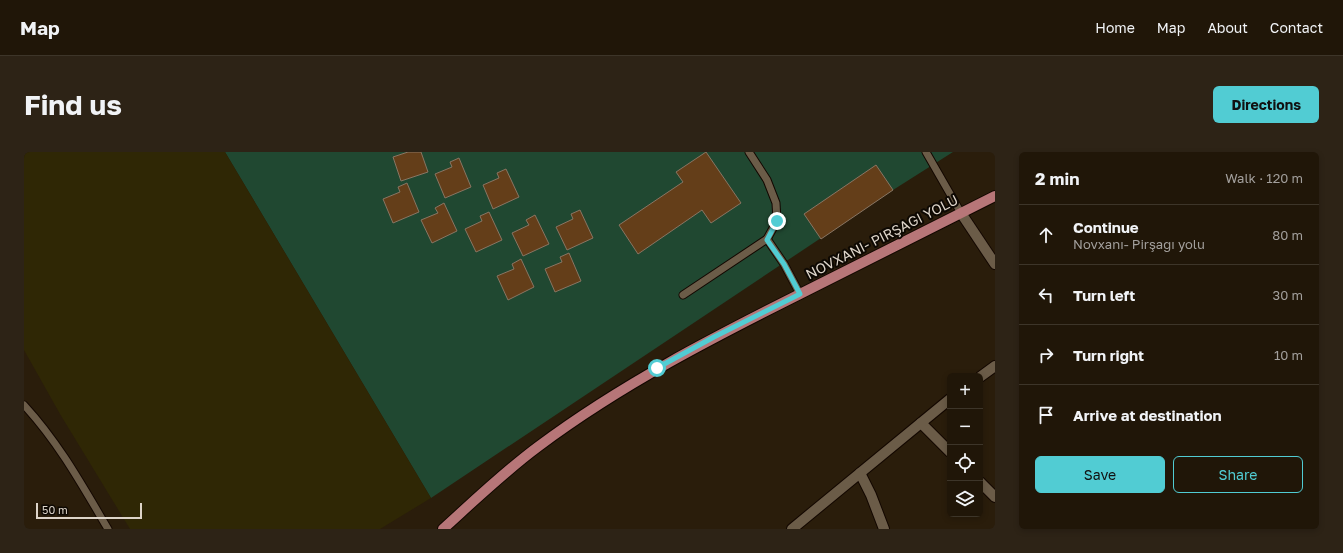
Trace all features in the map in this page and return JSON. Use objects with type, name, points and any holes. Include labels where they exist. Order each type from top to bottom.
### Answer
[{"type":"main road","points":[[444,529],[518,462],[540,445],[604,401],[657,368],[708,340],[995,196]]},
{"type":"street","points":[[961,213],[995,264]]},
{"type":"street","points":[[983,374],[995,366]]},
{"type":"street","points":[[792,529],[947,401]]},
{"type":"street","points":[[921,423],[947,449]]},
{"type":"street","points":[[860,473],[871,495],[884,529]]},
{"type":"street","points":[[983,485],[995,497]]},
{"type":"lane","points":[[683,295],[767,240],[777,221],[776,203],[767,180],[749,152]]},
{"type":"lane","points":[[926,152],[961,213]]},
{"type":"lane","points":[[767,240],[784,264],[800,294]]},
{"type":"lane","points":[[24,405],[40,422],[63,454],[108,529]]},
{"type":"green space","points":[[225,152],[953,152],[893,190],[431,498]]},
{"type":"sand","points":[[24,152],[225,152],[431,498],[380,529],[130,529],[60,414],[24,350]]},
{"type":"building","points":[[408,152],[421,152],[428,172],[401,181],[393,157]]},
{"type":"building","points":[[706,152],[741,203],[711,223],[702,210],[638,254],[619,225],[683,182],[676,172]]},
{"type":"building","points":[[459,158],[471,187],[445,198],[435,174],[452,167],[450,162]]},
{"type":"building","points":[[876,165],[893,190],[821,239],[804,214]]},
{"type":"building","points":[[506,169],[519,197],[493,209],[483,185],[499,178],[497,173]]},
{"type":"building","points":[[407,183],[419,212],[393,223],[383,199],[400,192],[398,187]]},
{"type":"building","points":[[444,203],[457,231],[432,243],[421,220],[438,213],[435,208]]},
{"type":"building","points":[[580,210],[593,238],[567,250],[556,227],[573,219],[571,214]]},
{"type":"building","points":[[489,212],[502,240],[476,252],[465,229],[482,221],[480,216]]},
{"type":"building","points":[[535,215],[549,244],[523,256],[512,233],[529,225],[526,220]]},
{"type":"building","points":[[569,253],[581,281],[555,292],[545,269],[562,262],[560,257]]},
{"type":"building","points":[[521,259],[534,287],[508,300],[497,276],[514,269],[512,264]]},
{"type":"route","points":[[657,368],[714,337],[800,294],[784,264],[767,240],[777,221]]}]
